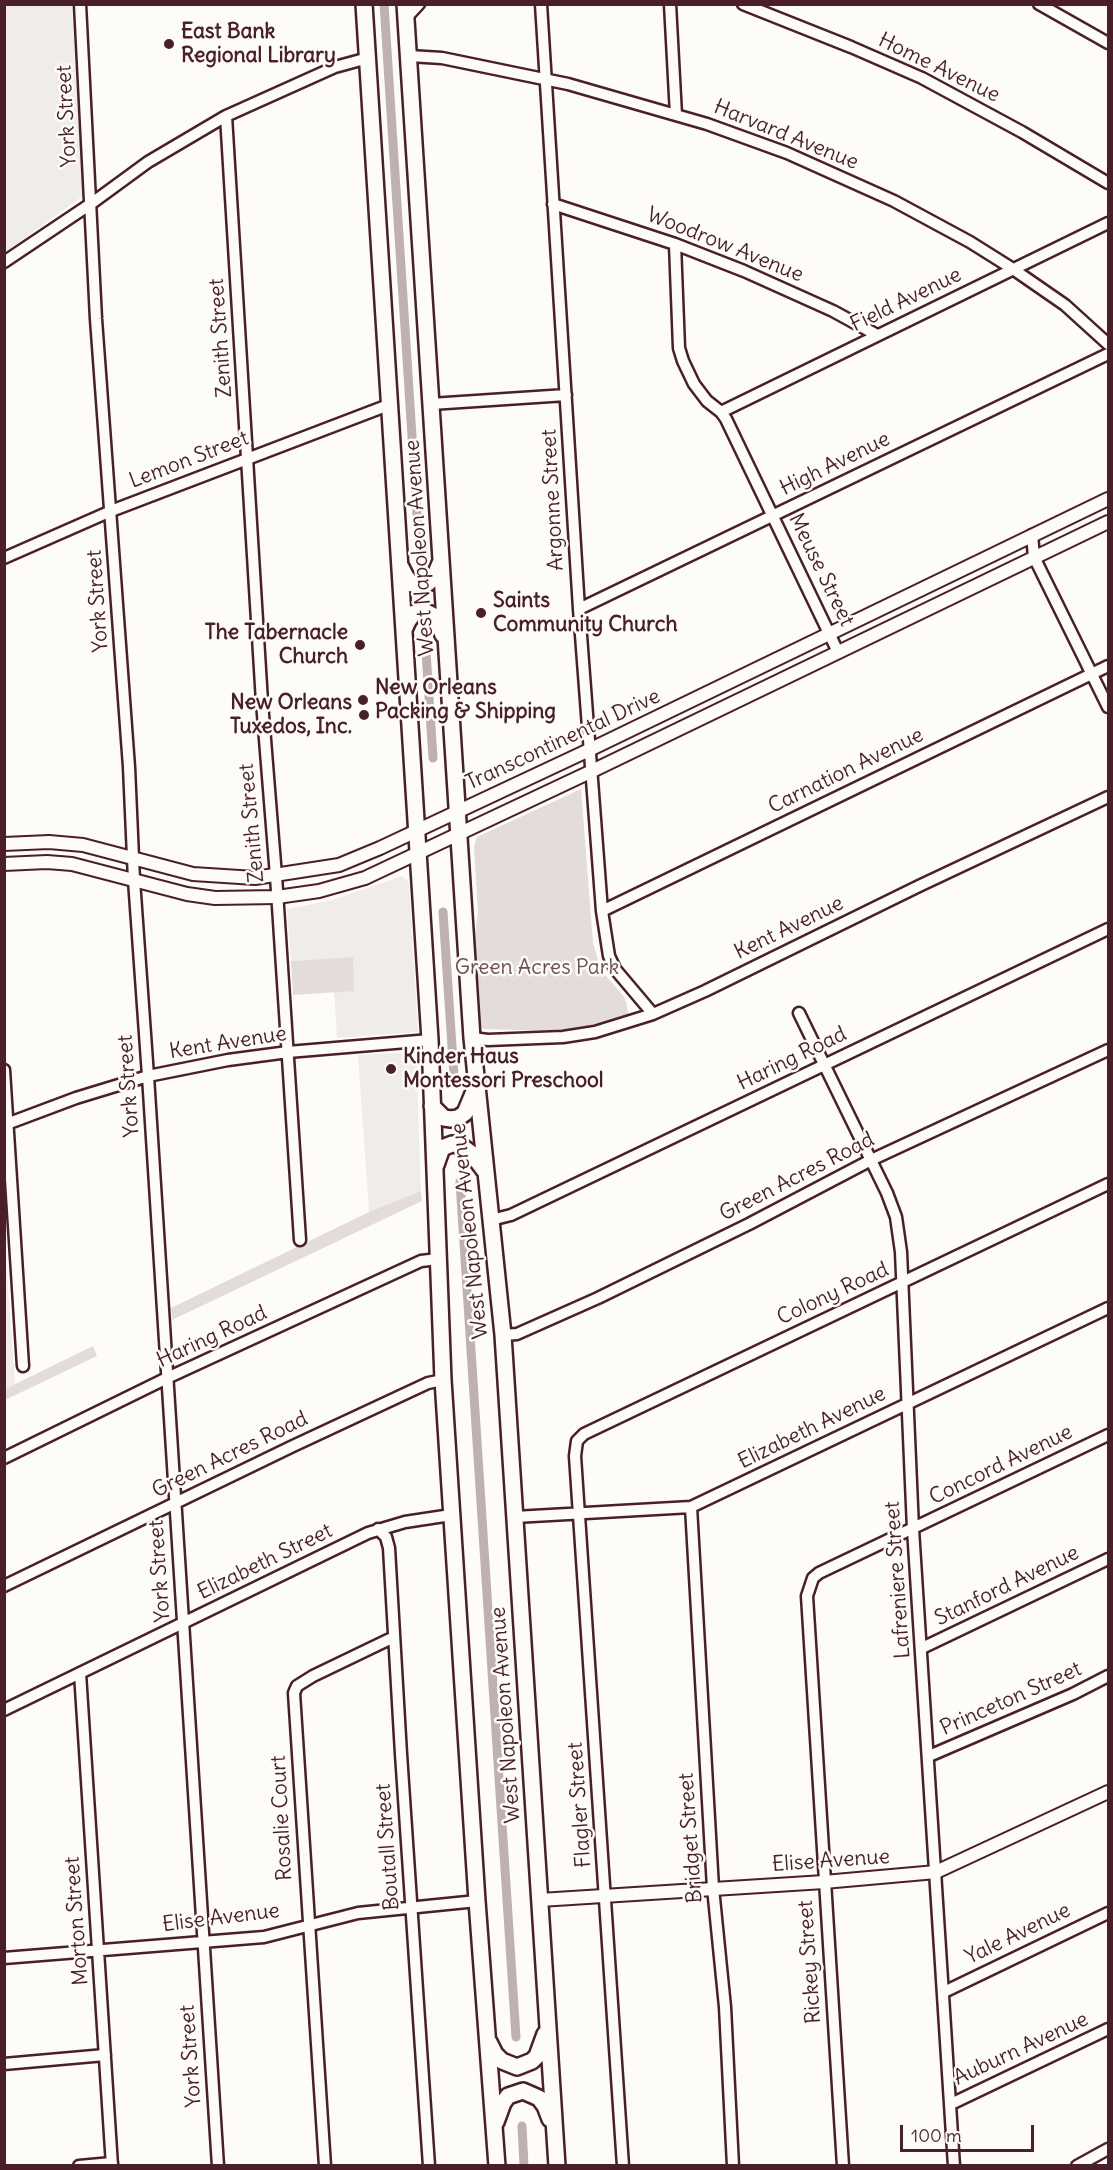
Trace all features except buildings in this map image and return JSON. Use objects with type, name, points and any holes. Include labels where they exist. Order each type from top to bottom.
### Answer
[{"type":"main road","name":"West Napoleon Avenue","points":[[364,4],[430,1040],[443,1380],[451,1515],[497,2166]]},
{"type":"main road","name":"West Napoleon Avenue","points":[[406,11],[472,1038],[503,1335],[557,2166]]},
{"type":"main road","points":[[400,564],[412,584],[420,586],[428,583],[442,561]]},
{"type":"main road","points":[[404,630],[414,613],[426,612],[438,622],[447,644]]},
{"type":"main road","points":[[432,1106],[444,1118],[458,1118],[465,1113],[476,1087]]},
{"type":"main road","points":[[435,1169],[442,1148],[452,1144],[467,1149],[486,1172]]},
{"type":"main road","points":[[487,2040],[502,2061],[510,2066],[524,2066],[537,2056],[548,2025]]},
{"type":"main road","points":[[494,2127],[498,2113],[508,2096],[523,2091],[539,2098],[545,2106],[555,2131]]},
{"type":"street","name":"York Street","points":[[80,4],[92,203],[96,319],[129,767],[134,879],[218,2166]]},
{"type":"street","points":[[406,11],[419,4]]},
{"type":"street","name":"Argonne Street","points":[[541,4],[579,609],[602,911],[609,956],[615,969],[653,1014]]},
{"type":"street","points":[[670,4],[676,115]]},
{"type":"street","name":"Home Avenue","points":[[743,4],[922,78],[1022,132],[1108,183]]},
{"type":"street","points":[[1039,4],[1108,43]]},
{"type":"street","name":"Harvard Avenue","points":[[409,56],[442,58],[545,79],[676,115],[737,135],[841,176],[894,201],[970,242],[1013,269],[1065,305],[1108,344]]},
{"type":"street","points":[[4,262],[148,162],[226,116],[335,67],[368,58]]},
{"type":"street","name":"Zenith Street","points":[[226,116],[262,702],[300,1240]]},
{"type":"street","name":"Woodrow Avenue","points":[[553,204],[675,244],[744,271],[834,311],[877,335]]},
{"type":"street","name":"Field Avenue","points":[[721,412],[1108,223]]},
{"type":"street","name":"Meuse Street","points":[[675,244],[679,348],[694,384],[707,401],[721,412],[838,652]]},
{"type":"street","name":"High Avenue","points":[[579,609],[1108,354]]},
{"type":"street","points":[[431,404],[566,395]]},
{"type":"street","name":"Lemon Street","points":[[4,558],[111,511],[391,404]]},
{"type":"street","name":"Transcontinental Drive","points":[[4,844],[49,842],[83,845],[194,874],[255,878],[339,865],[589,750],[1108,499]]},
{"type":"street","name":"Transcontinental Drive","points":[[4,864],[47,862],[72,864],[187,894],[215,898],[277,897],[319,891],[365,878],[591,772],[1108,522]]},
{"type":"street","points":[[1032,535],[1034,557],[1108,707]]},
{"type":"street","name":"Carnation Avenue","points":[[602,911],[1108,666]]},
{"type":"street","name":"Kent Avenue","points":[[472,1038],[488,1040],[563,1037],[595,1032],[653,1014],[1108,797]]},
{"type":"street","name":"Haring Road","points":[[491,1220],[511,1215],[1108,929]]},
{"type":"street","name":"Lafreniere Street","points":[[799,1013],[887,1192],[896,1217],[901,1252],[913,1528],[954,2166]]},
{"type":"street","name":"Kent Avenue","points":[[6,1125],[76,1098],[148,1076],[228,1060],[288,1052],[430,1040]]},
{"type":"street","name":"Green Acres Road","points":[[503,1335],[517,1334],[598,1298],[749,1224],[871,1160],[1108,1050]]},
{"type":"street","points":[[4,1070],[23,1366]]},
{"type":"street","name":"Colony Road","points":[[577,1441],[584,1434],[1108,1184]]},
{"type":"street","name":"Haring Road","points":[[4,1458],[167,1378],[421,1261],[438,1259]]},
{"type":"street","name":"Elizabeth Avenue","points":[[515,1516],[691,1507],[1108,1308]]},
{"type":"street","name":"Green Acres Road","points":[[4,1586],[428,1383],[443,1380]]},
{"type":"street","name":"Concord Avenue","points":[[814,1577],[1108,1435]]},
{"type":"street","name":"Flagler Street","points":[[577,1441],[575,1448],[579,1513],[606,1894],[622,2166]]},
{"type":"street","name":"Bridget Street","points":[[691,1507],[713,1888],[725,2007],[734,2166]]},
{"type":"street","name":"Elizabeth Street","points":[[4,1710],[378,1529],[451,1515]]},
{"type":"street","name":"Boutall Street","points":[[378,1529],[386,1537],[389,1548],[429,2166]]},
{"type":"street","name":"Stanford Avenue","points":[[922,1648],[1108,1559]]},
{"type":"street","name":"Rickey Street","points":[[814,1577],[807,1596],[843,2166]]},
{"type":"street","name":"Rosalie Court","points":[[325,2166],[294,1693],[297,1686],[313,1676],[394,1637]]},
{"type":"street","name":"Morton Street","points":[[80,1673],[112,2164]]},
{"type":"street","name":"Princeton Street","points":[[929,1756],[1073,1694],[1108,1676]]},
{"type":"street","name":"Elise Avenue","points":[[540,1900],[606,1894],[824,1882],[936,1872],[1108,1792]]},
{"type":"street","name":"Elise Avenue","points":[[4,1958],[264,1937],[358,1913],[477,1901]]},
{"type":"street","name":"Yale Avenue","points":[[944,1992],[1108,1912]]},
{"type":"street","name":"Auburn Avenue","points":[[951,2104],[1108,2029]]},
{"type":"street","points":[[4,2064],[105,2055]]},
{"type":"street","points":[[1077,2166],[1108,2150]]},
{"type":"street","points":[[79,2166],[112,2164]]},
{"type":"shaded area","points":[[5,4],[72,5],[83,196],[5,252]]},
{"type":"shaded area","points":[[402,876],[409,882],[418,1032],[337,1038],[334,992],[354,990],[352,957],[291,961],[287,909],[333,900]]},
{"type":"shaded area","points":[[416,1052],[421,1191],[369,1212],[358,1055]]},
{"type":"shaded area","points":[[4,1236],[15,1384],[5,1389],[4,1389]]},
{"type":"green space","name":"Green Acres Park","points":[[581,789],[593,943],[601,970],[625,998],[629,1016],[580,1028],[555,1031],[484,1029],[480,1027],[474,943],[478,912],[474,847],[477,837]]},
{"type":"green space","points":[[353,957],[354,991],[293,995],[291,961]]},
{"type":"green space","points":[[421,1191],[422,1201],[172,1320],[171,1308],[369,1212]]},
{"type":"green space","points":[[93,1346],[97,1356],[5,1400],[5,1389]]},
{"type":"waterway","points":[[384,4],[419,544]]},
{"type":"waterway","points":[[426,652],[433,758]]},
{"type":"waterway","points":[[443,912],[454,1076]]},
{"type":"waterway","points":[[460,1182],[516,2037]]},
{"type":"waterway","points":[[522,2126],[524,2166]]},
{"type":"place","name":"East Bank Regional Library","points":[[169,44]]},
{"type":"place","name":"Saints Community Church","points":[[481,613]]},
{"type":"place","name":"The Tabernacle Church","points":[[360,645]]},
{"type":"place","name":"New Orleans Packing & Shipping","points":[[363,700]]},
{"type":"place","name":"New Orleans Tuxedos, Inc.","points":[[364,715]]},
{"type":"place","name":"Kinder Haus Montessori Preschool","points":[[391,1069]]}]
